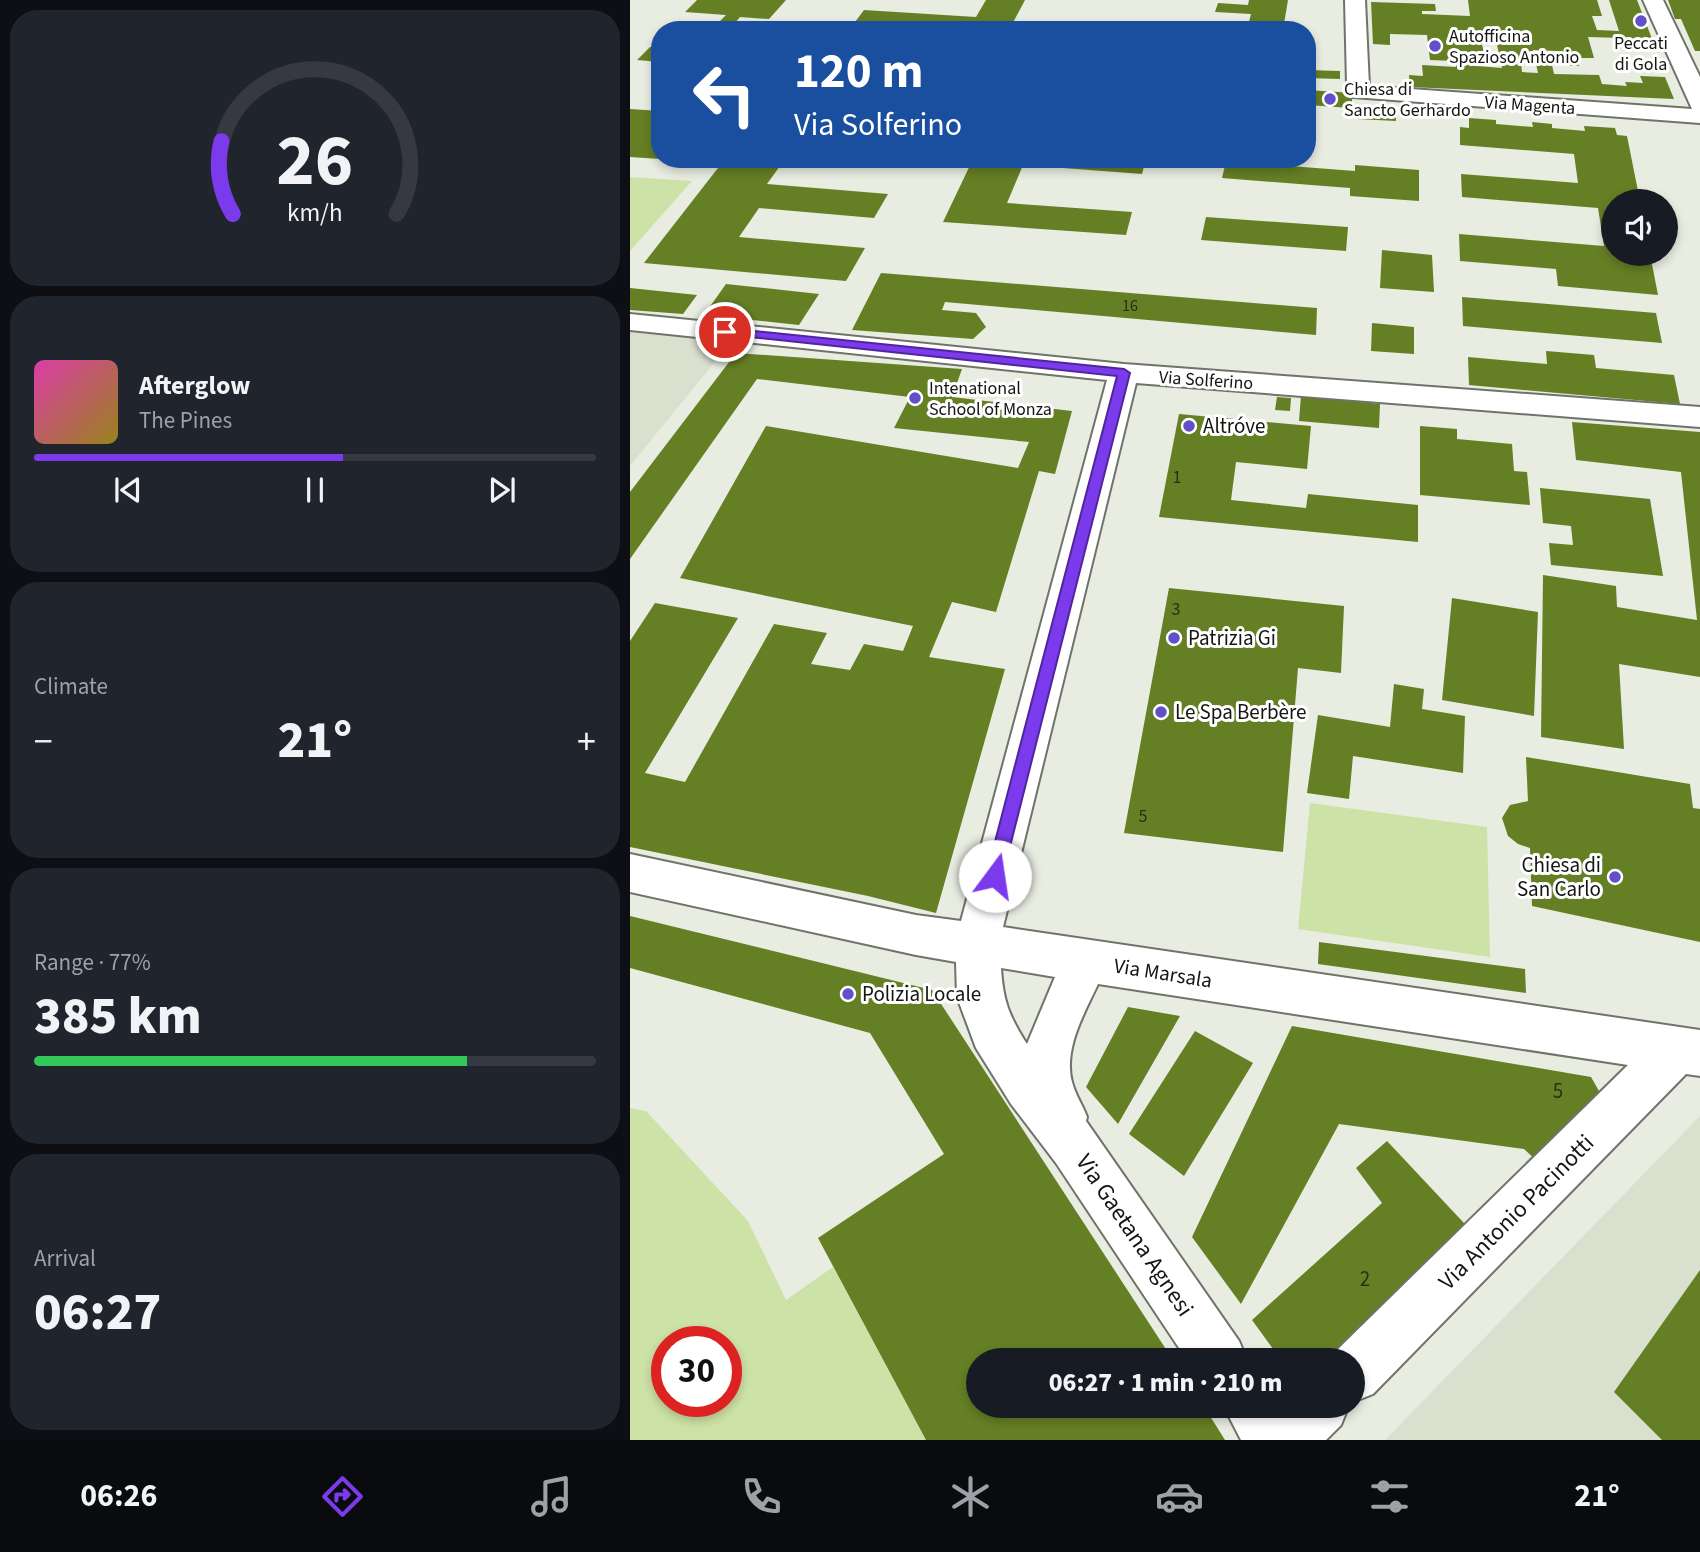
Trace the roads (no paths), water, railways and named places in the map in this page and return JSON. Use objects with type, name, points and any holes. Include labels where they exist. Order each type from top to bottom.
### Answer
[{"type":"street","name":"Via Magenta","points":[[1355,0],[1358,85],[1361,92],[1700,116]]},
{"type":"street","points":[[1653,0],[1680,54],[1700,104]]},
{"type":"street","name":"Via Solferino","points":[[630,322],[1124,373],[1700,417]]},
{"type":"street","name":"Via Gaetana Agnesi","points":[[1124,373],[977,943],[980,997],[992,1032],[1028,1087],[1074,1145],[1212,1348]]},
{"type":"street","name":"Via Marsala","points":[[630,873],[916,934],[1689,1051]]},
{"type":"street","name":"Via Gaetana Agnesi","points":[[1074,1145],[1047,1078],[1054,1034],[1086,961]]},
{"type":"street","name":"Via Antonio Pacinotti","points":[[1365,1362],[1689,1051]]},
{"type":"street","points":[[1260,1418],[1274,1440]]},
{"type":"street","points":[[1286,1440],[1308,1418]]},
{"type":"place","name":"Peccati di Gola","points":[[1641,21]]},
{"type":"place","name":"Autofficina Spazioso Antonio","points":[[1435,46]]},
{"type":"place","name":"Chiesa di Sancto Gerhardo","points":[[1330,99]]},
{"type":"place","name":"Intenational School of Monza","points":[[915,398]]},
{"type":"place","name":"Altróve","points":[[1189,426]]},
{"type":"place","name":"Patrizia Gi","points":[[1174,638]]},
{"type":"place","name":"Le Spa Berbère","points":[[1161,712]]},
{"type":"place","name":"Chiesa di San Carlo","points":[[1615,877]]},
{"type":"place","name":"Polizia Locale","points":[[848,994]]}]
